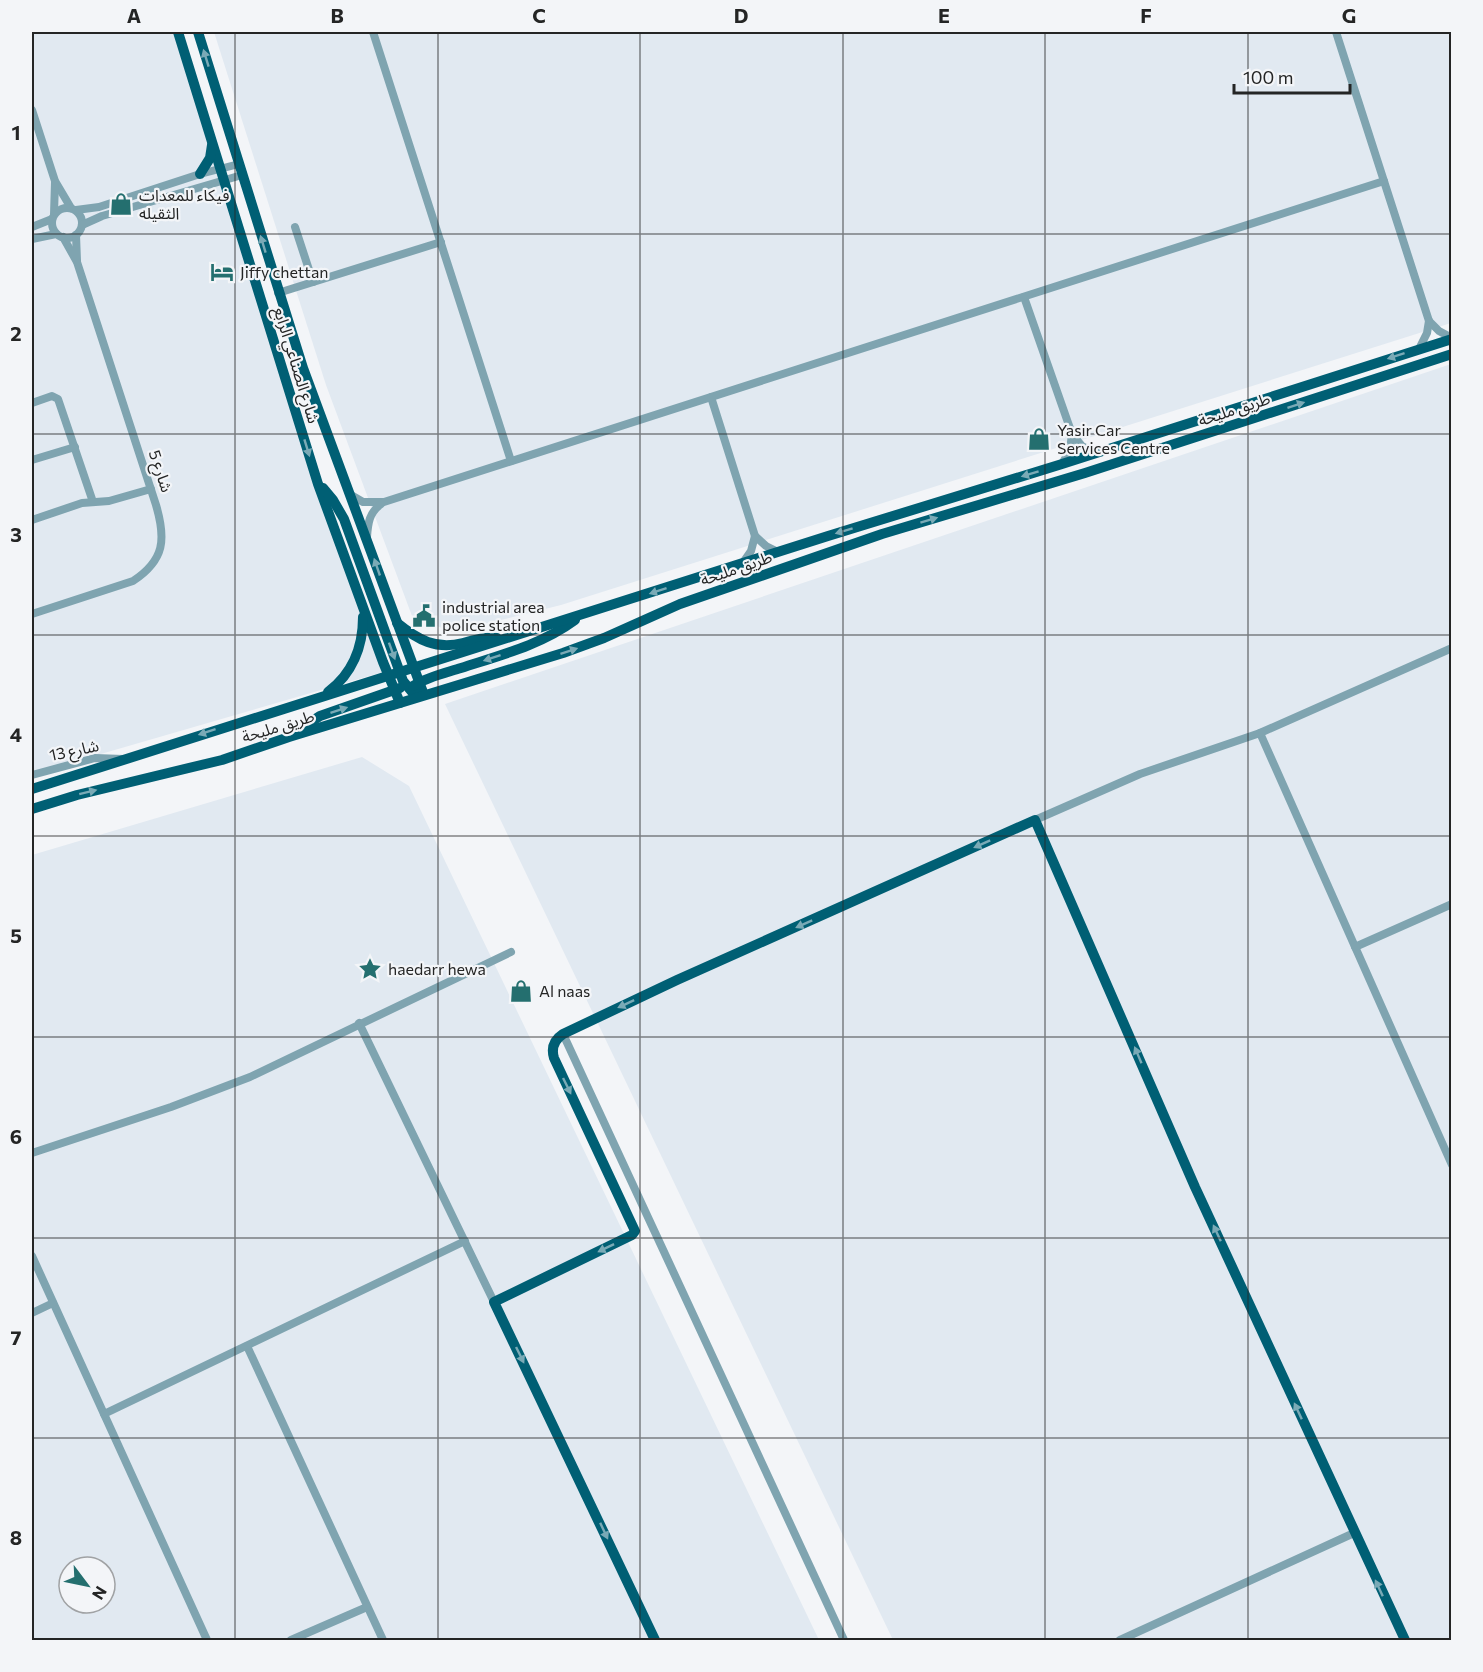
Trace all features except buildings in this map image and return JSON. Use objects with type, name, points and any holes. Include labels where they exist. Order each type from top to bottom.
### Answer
[{"type":"main road","name":"شارع الصناعي الرابع","points":[[178,32],[318,484],[388,677]]},
{"type":"main road","name":"شارع الصناعي الرابع","points":[[198,32],[303,368],[413,668]]},
{"type":"main road","points":[[200,174],[210,158],[212,138]]},
{"type":"main road","name":"طريق مليحة","points":[[32,789],[1062,464],[1452,338]]},
{"type":"main road","name":"طريق مليحة","points":[[32,809],[77,795],[204,765],[400,703],[407,689],[424,695],[581,647],[604,639],[689,600],[882,534],[1085,473],[1452,354]]},
{"type":"main road","points":[[1329,394],[1335,388],[1336,375]]},
{"type":"main road","points":[[318,484],[333,500],[344,519],[407,689]]},
{"type":"main road","points":[[323,696],[344,677],[356,656],[362,634],[363,611]]},
{"type":"main road","points":[[289,737],[320,716],[407,689],[545,640],[582,615]]},
{"type":"main road","points":[[396,622],[415,637],[434,645],[450,646],[488,637],[503,639]]},
{"type":"main road","points":[[407,689],[413,668]]},
{"type":"main road","points":[[388,677],[407,689]]},
{"type":"main road","points":[[655,1641],[494,1302],[632,1235],[635,1231],[553,1056],[555,1043],[563,1034],[677,981],[1035,820],[1195,1187],[1405,1641]]},
{"type":"street","points":[[374,32],[511,461]]},
{"type":"street","points":[[1336,32],[1429,321],[1439,331],[1452,338]]},
{"type":"street","points":[[32,110],[55,181],[81,217],[82,225]]},
{"type":"street","points":[[32,227],[53,217],[65,207],[74,209],[99,207],[200,174],[239,164]]},
{"type":"street","points":[[32,239],[76,235],[82,225],[102,216],[243,175]]},
{"type":"street","points":[[55,181],[53,230],[60,236]]},
{"type":"street","points":[[367,539],[369,517],[374,509],[384,502],[1384,181]]},
{"type":"street","points":[[295,227],[314,282]]},
{"type":"street","name":"شارع 5","points":[[76,235],[77,262]]},
{"type":"street","name":"شارع 5","points":[[32,614],[124,585],[141,576],[158,553],[163,534],[151,489],[77,262],[60,236]]},
{"type":"street","points":[[279,293],[441,242]]},
{"type":"street","points":[[1024,297],[1072,434],[1082,446],[1096,453]]},
{"type":"street","points":[[1419,349],[1425,339],[1429,321]]},
{"type":"street","points":[[32,403],[52,396],[58,399],[93,502]]},
{"type":"street","points":[[711,397],[756,536],[766,546],[778,552]]},
{"type":"street","points":[[1062,464],[1070,450],[1072,434]]},
{"type":"street","points":[[32,460],[75,447]]},
{"type":"street","points":[[32,520],[93,502],[115,499],[151,489]]},
{"type":"street","points":[[351,495],[363,502],[384,502]]},
{"type":"street","points":[[742,564],[751,551],[756,536]]},
{"type":"street","points":[[1035,820],[1140,774],[1260,733],[1452,648]]},
{"type":"street","points":[[1260,733],[1452,1165]]},
{"type":"street","name":"شارع 13","points":[[32,776],[95,758],[123,759]]},
{"type":"street","points":[[1355,947],[1452,904]]},
{"type":"street","points":[[32,1153],[204,1095],[250,1077],[511,952]]},
{"type":"street","points":[[359,1023],[494,1302]]},
{"type":"street","points":[[563,1034],[844,1641]]},
{"type":"street","points":[[104,1414],[465,1241]]},
{"type":"street","points":[[32,1256],[207,1641]]},
{"type":"street","points":[[32,1313],[53,1303]]},
{"type":"street","points":[[247,1346],[383,1641]]},
{"type":"street","points":[[1120,1641],[1354,1533]]},
{"type":"street","points":[[291,1641],[367,1607]]},
{"type":"shaded area","points":[[32,32],[177,32],[383,672],[32,774]]},
{"type":"shaded area","points":[[214,32],[1451,32],[1451,323],[561,605],[452,632],[412,616],[326,385]]},
{"type":"shaded area","points":[[1451,364],[1451,1640],[893,1640],[445,704]]},
{"type":"shaded area","points":[[362,757],[409,786],[819,1640],[32,1640],[32,855]]},
{"type":"place","name":"فيكاء للمعدات الثقيله","points":[[121,204]]},
{"type":"place","name":"Jiffy chettan","points":[[222,272]]},
{"type":"place","name":"Yasir Car Services Centre","points":[[1039,439]]},
{"type":"place","name":"industrial area police station","points":[[424,616]]},
{"type":"place","name":"haedarr hewa","points":[[370,969]]},
{"type":"place","name":"Al naas","points":[[521,991]]}]
